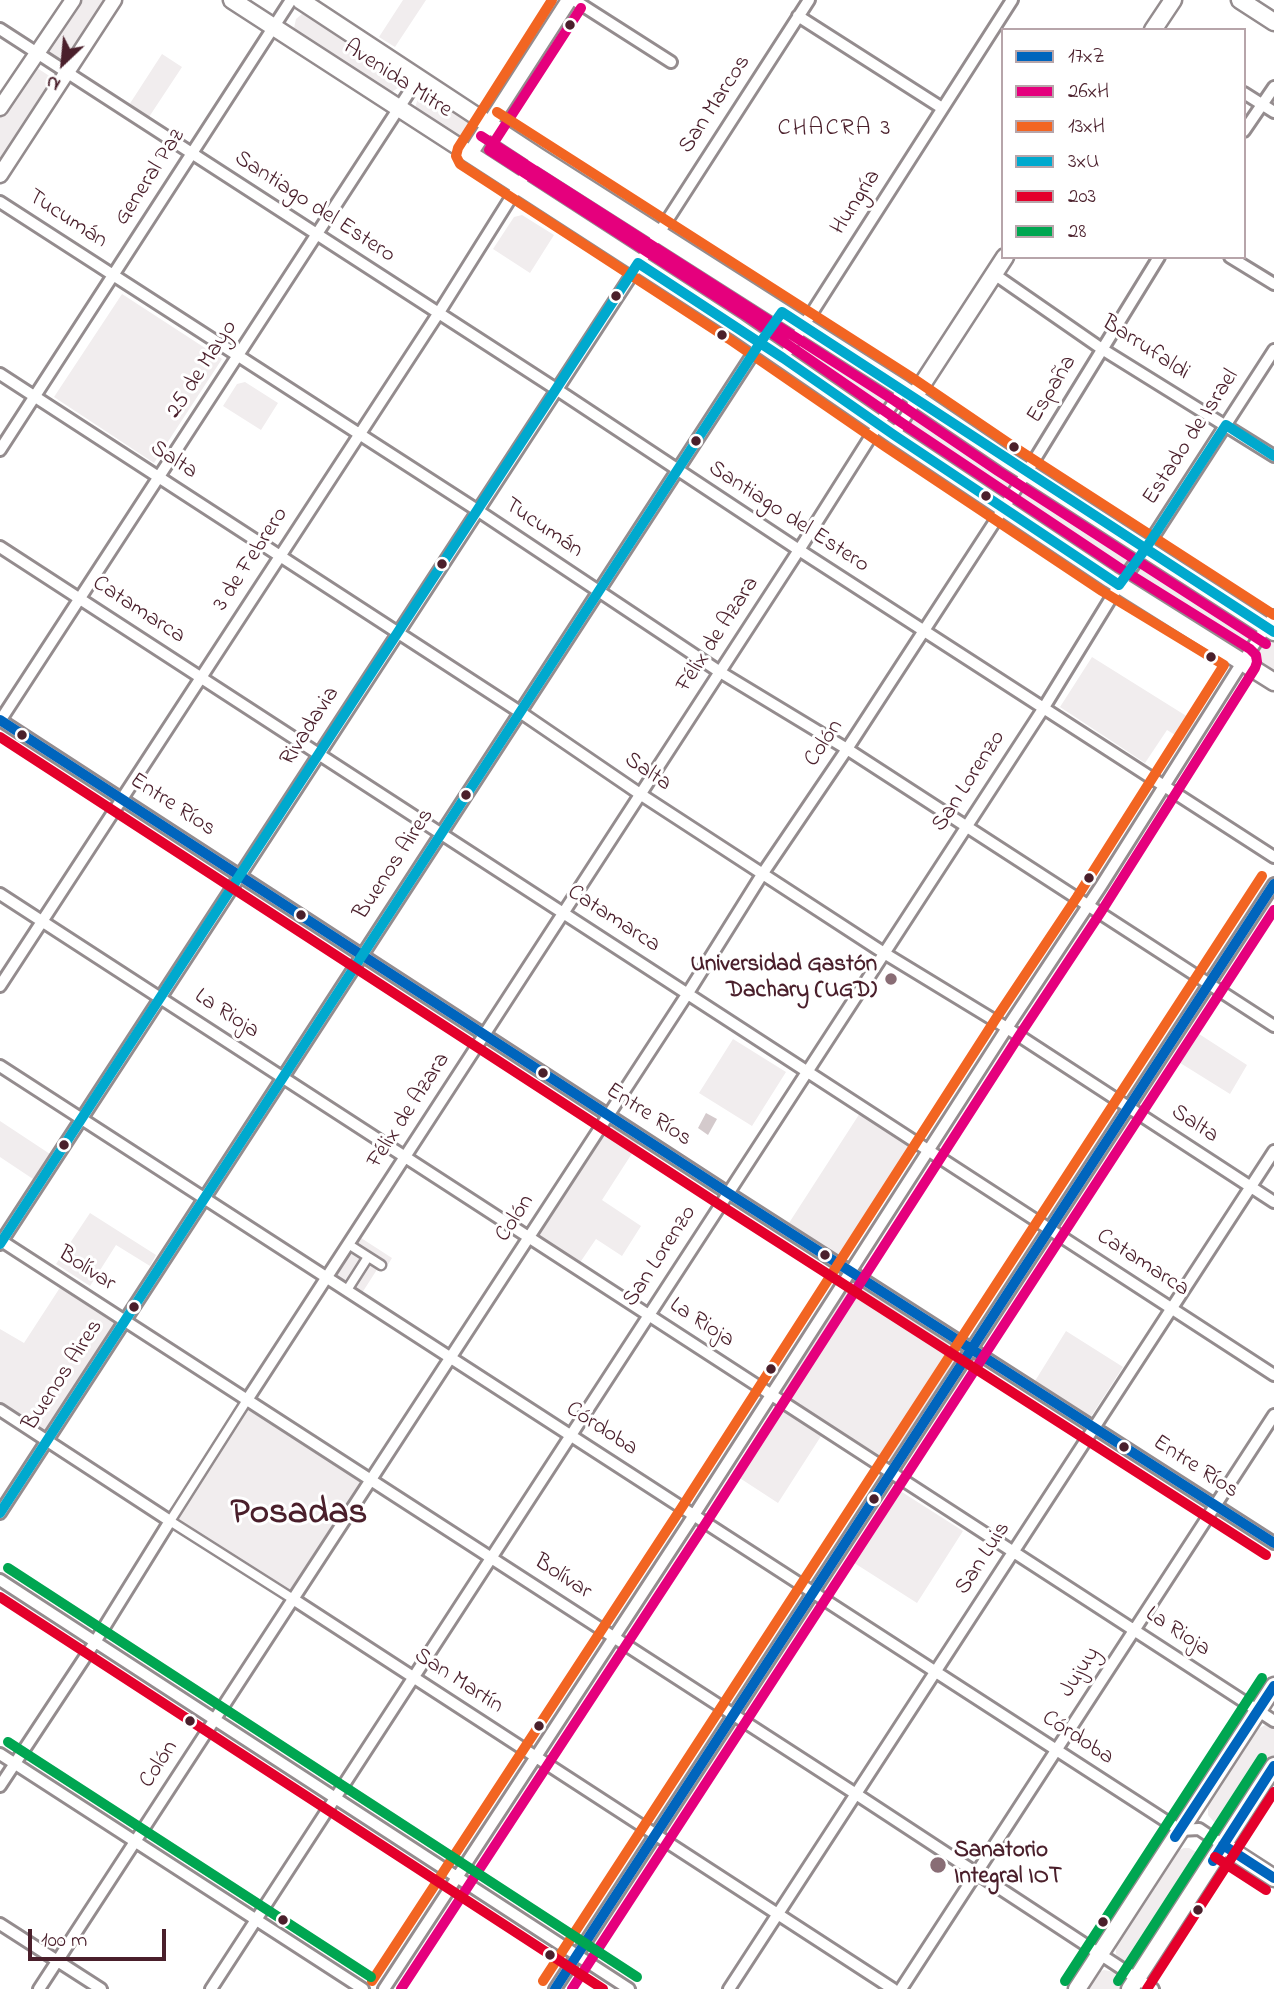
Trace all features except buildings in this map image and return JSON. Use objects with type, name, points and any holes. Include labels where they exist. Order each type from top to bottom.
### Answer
[{"type":"main road","points":[[0,108],[73,0]]},
{"type":"main road","points":[[0,175],[114,0]]},
{"type":"main road","name":"Avenida Mitre","points":[[232,0],[760,342],[878,425],[1119,585],[1274,682]]},
{"type":"main road","name":"Avenida Mitre","points":[[300,0],[1027,472],[1271,625]]},
{"type":"main road","points":[[470,154],[571,0]]},
{"type":"main road","points":[[1154,28],[1173,0]]},
{"type":"main road","points":[[1240,0],[1274,22]]},
{"type":"main road","points":[[909,393],[1004,259]]},
{"type":"main road","points":[[1077,1989],[1274,1686]]},
{"type":"main road","points":[[1133,1984],[1274,1766]]},
{"type":"main road","points":[[1223,1845],[1274,1878]]},
{"type":"street","name":"General Paz","points":[[0,450],[291,0]]},
{"type":"street","points":[[571,0],[671,62]]},
{"type":"street","name":"San Marcos","points":[[659,233],[809,0]]},
{"type":"street","name":"Hungría","points":[[783,358],[1012,0]]},
{"type":"street","points":[[798,16],[942,108]]},
{"type":"street","name":"Santiago del Estero","points":[[0,29],[1274,857]]},
{"type":"street","name":"25 de Mayo","points":[[0,720],[419,77]]},
{"type":"street","points":[[1246,128],[1274,87]]},
{"type":"street","points":[[1246,94],[1274,112]]},
{"type":"street","name":"3 de Febrero","points":[[0,986],[438,314],[537,156]]},
{"type":"street","name":"Tucumán","points":[[0,202],[477,510],[720,672],[847,749],[1274,1026]]},
{"type":"street","name":"Rivadavia","points":[[1,1242],[659,233]]},
{"type":"street","name":"España","points":[[1027,472],[1158,259]]},
{"type":"street","points":[[1233,259],[1274,285]]},
{"type":"street","name":"Barrufaldi","points":[[994,274],[1102,349],[1274,456]]},
{"type":"street","name":"Buenos Aires","points":[[0,1513],[782,312]]},
{"type":"street","name":"Estado de Israel","points":[[1146,548],[1274,350]]},
{"type":"street","name":"Salta","points":[[0,374],[398,632],[884,953],[1007,1028],[1274,1202]]},
{"type":"street","points":[[894,435],[912,407],[909,393]]},
{"type":"street","name":"Félix de Azara","points":[[0,1786],[878,425],[909,393]]},
{"type":"street","name":"Colón","points":[[39,1989],[609,1115],[763,873],[1027,472]]},
{"type":"street","name":"Catamarca","points":[[0,547],[1274,1375]]},
{"type":"street","name":"San Lorenzo","points":[[211,1989],[1043,709],[1119,585],[1146,548]]},
{"type":"street","points":[[384,1989],[694,1516],[1165,787],[1243,661],[1271,625]]},
{"type":"street","name":"Entre Ríos","points":[[0,720],[727,1194],[1274,1543]]},
{"type":"street","points":[[555,1989],[1274,884]]},
{"type":"street","name":"La Rioja","points":[[0,894],[1274,1721]]},
{"type":"street","name":"Córdoba","points":[[0,1066],[1180,1830],[1199,1829],[1223,1845]]},
{"type":"street","name":"San Luis","points":[[729,1989],[1274,1152]]},
{"type":"street","name":"Bolívar","points":[[1,1242],[856,1794],[1099,1954],[1133,1984],[1153,1989]]},
{"type":"street","points":[[348,1244],[381,1265]]},
{"type":"street","points":[[347,1290],[368,1257]]},
{"type":"street","name":"San Martín","points":[[0,1410],[893,1989]]},
{"type":"street","name":"Jujuy","points":[[901,1989],[1274,1415]]},
{"type":"street","points":[[0,1580],[629,1989]]},
{"type":"street","points":[[0,1754],[363,1989]]},
{"type":"street","points":[[0,1924],[101,1989]]},
{"type":"shaded area","points":[[76,0],[106,0],[69,55],[57,59],[46,51]]},
{"type":"shaded area","points":[[403,0],[426,0],[395,47],[379,37]]},
{"type":"shaded area","points":[[308,12],[401,75],[398,88],[390,93],[295,33],[296,19]]},
{"type":"shaded area","points":[[162,54],[182,67],[149,117],[129,105]]},
{"type":"shaded area","points":[[34,66],[54,79],[0,161],[0,118]]},
{"type":"shaded area","points":[[426,92],[479,126],[471,142],[466,143],[416,113],[418,98]]},
{"type":"shaded area","points":[[496,134],[525,157],[524,163],[516,172],[511,174],[482,156],[485,140]]},
{"type":"shaded area","points":[[542,163],[645,234],[641,245],[631,251],[528,185],[528,179],[537,165]]},
{"type":"shaded area","points":[[522,215],[554,235],[530,273],[493,249],[514,217]]},
{"type":"shaded area","points":[[666,243],[768,308],[769,320],[766,325],[755,331],[653,265],[653,254]]},
{"type":"shaded area","points":[[122,294],[222,359],[154,463],[54,397]]},
{"type":"shaded area","points":[[808,337],[893,389],[894,395],[883,412],[868,410],[795,359],[795,347]]},
{"type":"shaded area","points":[[245,382],[278,403],[261,430],[223,406],[237,384]]},
{"type":"shaded area","points":[[922,410],[1016,470],[1016,482],[1009,491],[997,493],[911,437],[907,426],[909,420],[912,415]]},
{"type":"shaded area","points":[[1031,482],[1133,547],[1134,559],[1126,568],[1114,570],[1021,509],[1018,493]]},
{"type":"shaded area","points":[[1152,560],[1253,625],[1255,631],[1251,642],[1240,648],[1234,647],[1141,587],[1138,570],[1141,565]]},
{"type":"shaded area","points":[[1274,636],[1274,672],[1260,663],[1257,652],[1261,642]]},
{"type":"shaded area","points":[[1092,657],[1196,722],[1185,741],[1167,730],[1145,763],[1060,707]]},
{"type":"shaded area","points":[[1196,1032],[1247,1065],[1230,1094],[1177,1061]]},
{"type":"shaded area","points":[[733,1039],[786,1072],[752,1126],[699,1093]]},
{"type":"shaded area","points":[[706,1113],[717,1119],[708,1135],[698,1128]]},
{"type":"shaded area","points":[[860,1113],[916,1150],[844,1260],[789,1223]]},
{"type":"shaded area","points":[[606,1118],[640,1141],[602,1200],[641,1226],[622,1256],[596,1239],[579,1264],[531,1232]]},
{"type":"shaded area","points":[[0,1121],[50,1154],[33,1179],[0,1157]]},
{"type":"shaded area","points":[[90,1213],[156,1255],[150,1266],[116,1245],[90,1286],[56,1264]]},
{"type":"shaded area","points":[[358,1236],[392,1258],[384,1271],[378,1268],[362,1293],[334,1275]]},
{"type":"shaded area","points":[[852,1275],[968,1351],[890,1469],[774,1393]]},
{"type":"shaded area","points":[[61,1286],[115,1322],[44,1434],[0,1406],[0,1329],[24,1343]]},
{"type":"shaded area","points":[[1066,1331],[1123,1367],[1090,1418],[1035,1381]]},
{"type":"shaded area","points":[[248,1400],[370,1480],[293,1599],[171,1520]]},
{"type":"shaded area","points":[[777,1404],[823,1433],[778,1503],[732,1473]]},
{"type":"shaded area","points":[[894,1487],[963,1531],[917,1603],[848,1559]]},
{"type":"shaded area","points":[[1267,1724],[1274,1725],[1274,1757],[1233,1820],[1224,1825],[1214,1822],[1208,1815],[1208,1805],[1258,1729]]},
{"type":"shaded area","points":[[1184,1848],[1198,1853],[1200,1868],[1141,1959],[1132,1964],[1122,1962],[1116,1954],[1116,1944],[1175,1852]]},
{"type":"shaded area","points":[[1104,1970],[1118,1975],[1120,1989],[1086,1989],[1095,1974]]},
{"type":"transit line","name":"13xH","points":[[372,1981],[1077,897],[1224,665],[1102,591],[729,339],[460,164],[456,156],[458,148],[552,0]]},
{"type":"transit line","name":"26xH","points":[[401,1989],[1101,912],[1257,662],[1256,655],[1250,649],[1118,567],[745,315],[489,150],[581,8]]},
{"type":"transit line","name":"13xH","points":[[497,112],[911,377],[1274,615]]},
{"type":"transit line","name":"26xH","points":[[481,136],[895,401],[998,471],[1266,644]]},
{"type":"transit line","name":"3xU","points":[[0,1244],[638,263],[1119,585],[1226,425],[1274,456]]},
{"type":"transit line","name":"3xU","points":[[0,1513],[782,312],[1274,632]]},
{"type":"transit line","name":"17xZ","points":[[0,720],[728,1193],[1274,1543]]},
{"type":"transit line","name":"203","points":[[0,737],[720,1205],[1266,1555]]},
{"type":"transit line","name":"13xH","points":[[543,1981],[1262,876]]},
{"type":"transit line","name":"17xZ","points":[[555,1989],[1274,884]]},
{"type":"transit line","name":"26xH","points":[[572,1989],[1274,910]]},
{"type":"transit line","name":"28","points":[[8,1568],[637,1977]]},
{"type":"transit line","name":"203","points":[[0,1597],[603,1989]]},
{"type":"transit line","name":"28","points":[[1065,1981],[1262,1678]]},
{"type":"transit line","name":"17xZ","points":[[1175,1837],[1274,1686]]},
{"type":"transit line","name":"28","points":[[8,1742],[371,1977]]},
{"type":"transit line","name":"28","points":[[1118,1981],[1262,1758]]},
{"type":"transit line","name":"17xZ","points":[[1213,1861],[1274,1766]]},
{"type":"transit line","name":"203","points":[[1147,1989],[1274,1792]]},
{"type":"transit line","name":"17xZ","points":[[1223,1845],[1274,1878]]},
{"type":"transit line","name":"203","points":[[1215,1857],[1266,1890]]},
{"type":"place","name":"Universidad Gastón Dachary (UGD)","points":[[891,979]]},
{"type":"place","name":"Sanatorio Integral IOT","points":[[938,1865]]},
{"type":"district","name":"CHACRA 3","points":[[835,130]]},
{"type":"district","name":"Posadas","points":[[299,1516]]}]
